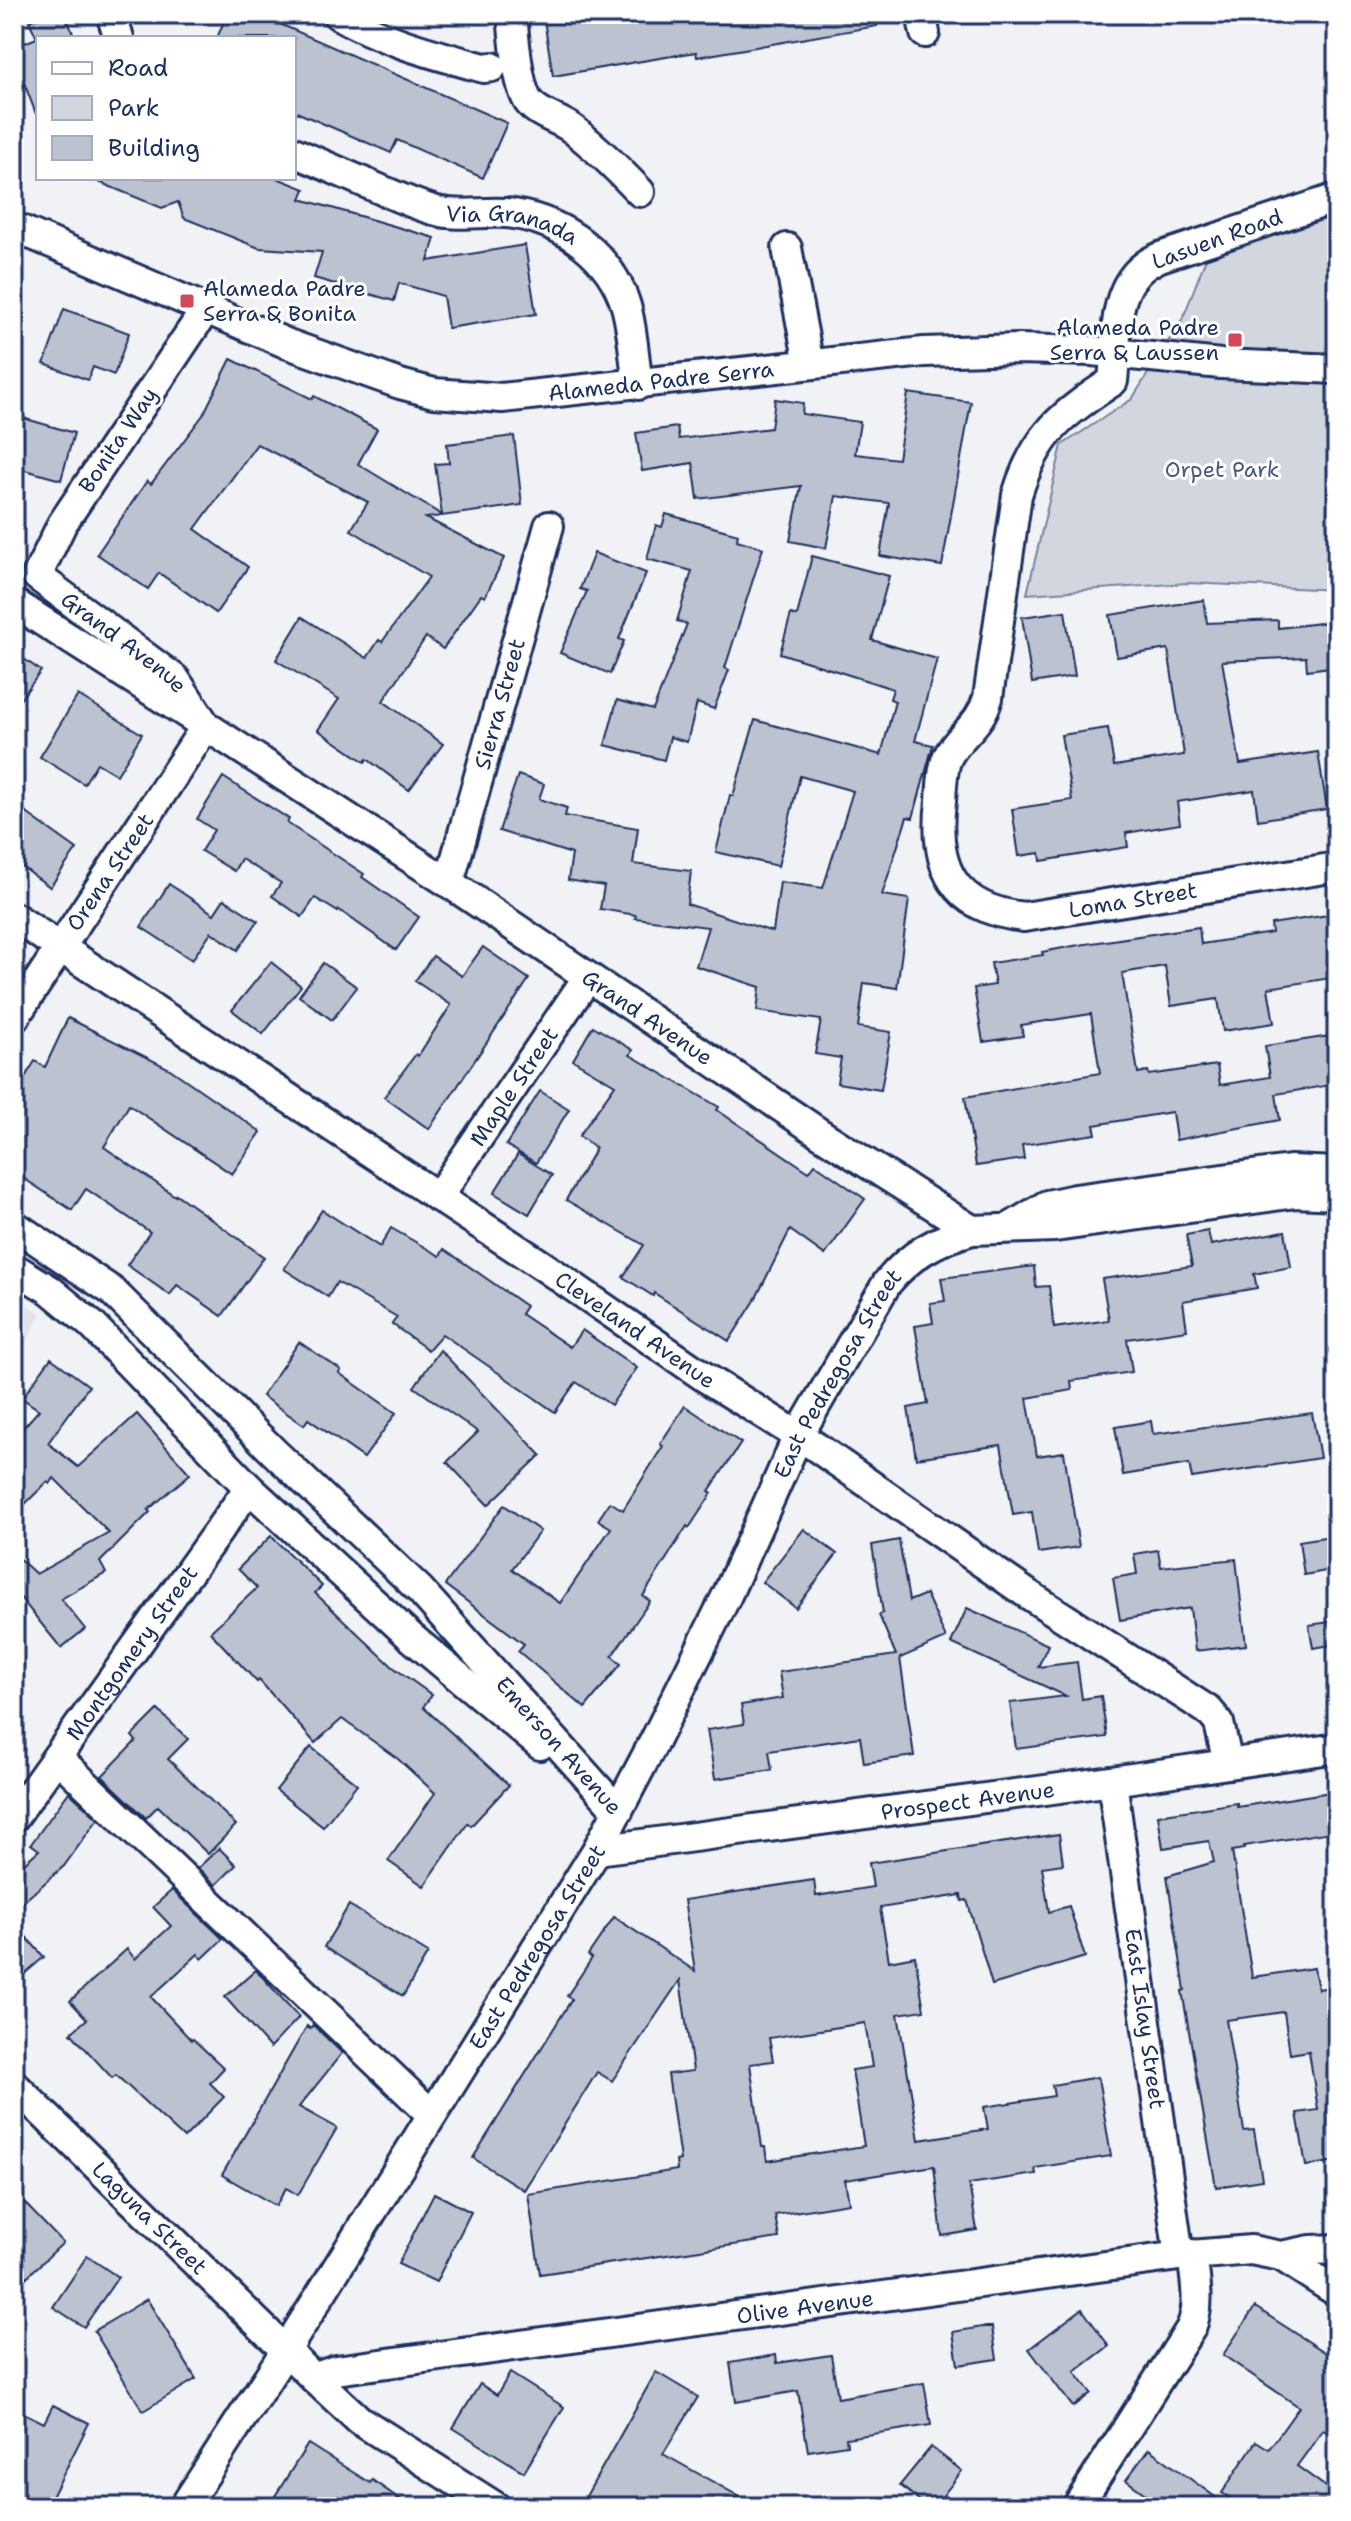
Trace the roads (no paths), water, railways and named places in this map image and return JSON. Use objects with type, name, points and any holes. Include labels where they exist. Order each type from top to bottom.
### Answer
[{"type":"street","points":[[111,14],[118,36]]},
{"type":"street","points":[[337,14],[366,31],[431,54],[484,68],[492,67]]},
{"type":"street","points":[[512,14],[528,101],[581,136],[640,192]]},
{"type":"street","name":"Via Granada","points":[[296,153],[414,204],[440,212],[466,215],[511,213],[538,219],[564,230],[587,247],[606,267],[622,294],[638,385]]},
{"type":"street","name":"Lasuen Road","points":[[1116,354],[1121,297],[1128,281],[1150,261],[1337,198]]},
{"type":"street","name":"Alameda Padre Serra","points":[[14,227],[288,344],[434,393],[502,398],[809,364],[972,350],[1116,354],[1221,364],[1337,369]]},
{"type":"street","points":[[787,248],[809,364]]},
{"type":"street","name":"Bonita Way","points":[[37,576],[62,524],[206,309]]},
{"type":"street","name":"Loma Street","points":[[1116,354],[1113,381],[1059,420],[1040,442],[1022,477],[988,698],[983,714],[952,749],[945,763],[938,826],[939,846],[947,871],[964,895],[974,903],[996,913],[1024,917],[1337,867]]},
{"type":"street","name":"Sierra Street","points":[[449,883],[549,526]]},
{"type":"street","name":"Grand Avenue","points":[[37,576],[175,679],[206,726],[449,883],[821,1134],[972,1230]]},
{"type":"street","points":[[14,603],[206,726]]},
{"type":"street","name":"Orena Street","points":[[14,1018],[206,726]]},
{"type":"street","name":"Cleveland Avenue","points":[[14,917],[706,1378],[798,1436],[1026,1593],[1209,1711],[1219,1723],[1228,1764]]},
{"type":"street","name":"Maple Street","points":[[438,1197],[588,977]]},
{"type":"street","points":[[1009,1227],[1047,1205],[1075,1199],[1290,1170],[1337,1172]]},
{"type":"street","points":[[972,1230],[1055,1227],[1296,1193],[1337,1195]]},
{"type":"street","name":"Emerson Avenue","points":[[14,1225],[112,1291],[274,1452],[420,1590],[618,1811]]},
{"type":"street","name":"East Pedregosa Street","points":[[184,2507],[286,2350],[597,1850],[727,1595],[798,1436],[887,1283],[904,1263],[925,1247],[972,1230]]},
{"type":"street","name":"Emerson Avenue","points":[[14,1268],[50,1290],[92,1325],[249,1488],[412,1638],[618,1811]]},
{"type":"street","name":"Montgomery Street","points":[[14,1817],[249,1488]]},
{"type":"street","name":"Prospect Avenue","points":[[597,1850],[1337,1748]]},
{"type":"street","points":[[57,1757],[431,2114]]},
{"type":"street","name":"East Islay Street","points":[[1077,2507],[1191,2328],[1197,2313],[1112,1781]]},
{"type":"street","name":"Laguna Street","points":[[14,2085],[286,2350]]},
{"type":"street","name":"Olive Avenue","points":[[314,2378],[349,2368],[1186,2255],[1251,2250],[1281,2256],[1337,2249]]},
{"type":"street","points":[[1281,2256],[1337,2292]]},
{"type":"street","points":[[286,2350],[359,2420],[496,2507]]},
{"type":"place","name":"Alameda Padre Serra & Bonita","points":[[187,301]]},
{"type":"place","name":"Alameda Padre Serra & Laussen","points":[[1235,340]]},
{"type":"park label","name":"Orpet Park","points":[[1222,469]]}]
